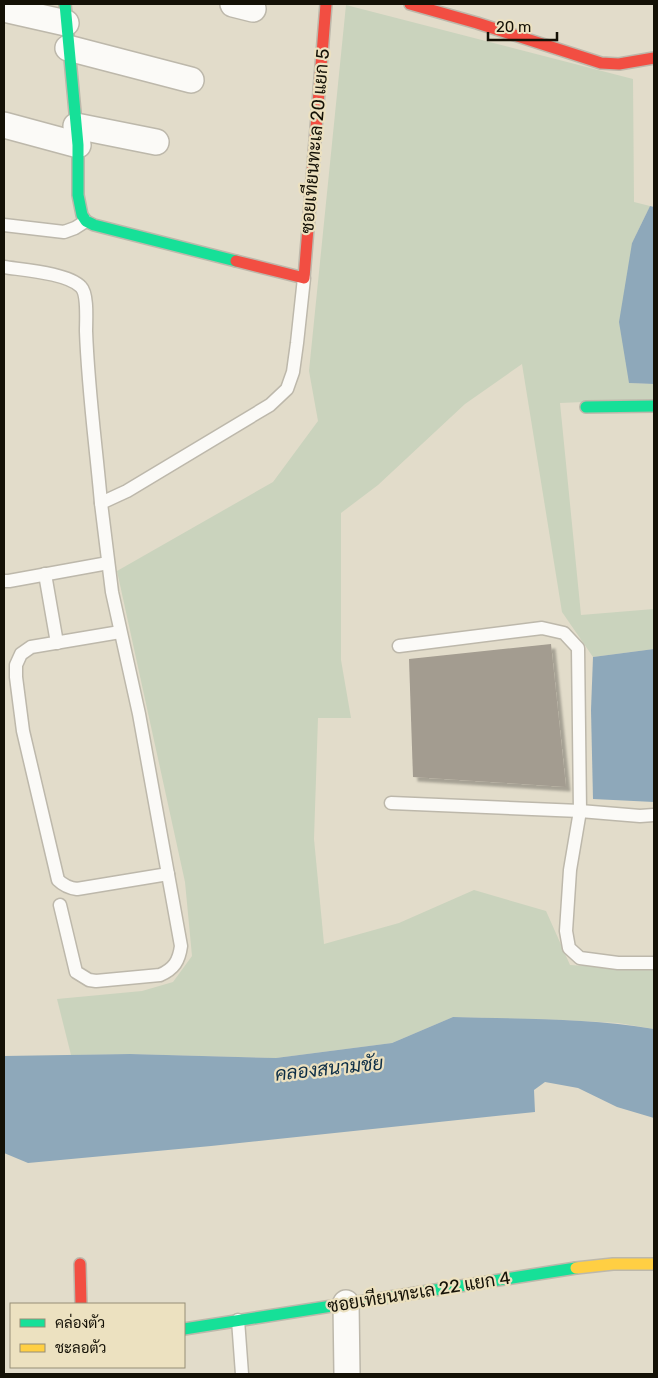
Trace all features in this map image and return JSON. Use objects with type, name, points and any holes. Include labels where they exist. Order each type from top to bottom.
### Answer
[{"type":"street","name":"ซอยเทียนทะเล 20 แยก 5","points":[[304,278],[326,4]]},
{"type":"street","points":[[410,4],[601,62],[619,64],[654,58]]},
{"type":"street","points":[[4,9],[65,13],[77,135],[78,195],[82,215],[86,222],[304,278]]},
{"type":"street","points":[[68,48],[191,80]]},
{"type":"street","points":[[4,125],[77,135],[156,142]]},
{"type":"street","points":[[586,407],[654,406]]},
{"type":"street","points":[[80,1264],[81,1303]]},
{"type":"street","name":"ซอยเทียนทะเล 22 แยก 4","points":[[185,1329],[566,1269],[613,1264],[654,1264]]},
{"type":"street","points":[[346,1303],[348,1374]]},
{"type":"lane","points":[[4,225],[64,232],[86,222]]},
{"type":"lane","points":[[4,267],[64,277],[74,281],[82,288],[86,300],[87,352],[101,503],[112,592],[151,776],[182,946],[180,956],[169,971],[160,974],[96,981],[83,977],[76,972],[60,905]]},
{"type":"lane","points":[[101,503],[127,491],[270,405],[287,389],[293,372],[298,344],[304,278]]},
{"type":"lane","points":[[4,581],[108,563]]},
{"type":"lane","points":[[45,574],[57,642]]},
{"type":"lane","points":[[399,646],[542,628],[564,633],[578,648],[580,811],[570,870],[566,931],[569,948],[580,958],[618,963],[654,963]]},
{"type":"lane","points":[[120,632],[31,647],[21,654],[16,665],[16,676],[23,731],[58,880],[68,888],[77,889],[168,874]]},
{"type":"lane","points":[[391,803],[580,811],[640,816],[654,815]]},
{"type":"lane","points":[[238,1320],[242,1374]]},
{"type":"green space","points":[[346,5],[633,79],[634,202],[650,206],[632,243],[629,383],[654,384],[654,399],[560,403],[581,615],[654,609],[654,649],[593,657],[562,612],[522,364],[465,404],[378,485],[341,513],[341,660],[351,718],[318,718],[314,839],[324,944],[399,923],[474,890],[546,911],[570,965],[654,970],[654,1029],[618,1023],[453,1017],[392,1043],[276,1058],[130,1054],[71,1055],[57,999],[142,991],[173,982],[192,956],[185,882],[117,571],[273,482],[318,421],[309,371]]},
{"type":"water","points":[[650,206],[654,207],[654,384],[629,383],[619,322],[632,243]]},
{"type":"water","points":[[654,649],[654,802],[593,799],[591,710],[593,657]]},
{"type":"water","name":"คลองสนามชัย","points":[[453,1017],[579,1021],[654,1029],[654,1118],[617,1107],[578,1088],[545,1082],[534,1090],[535,1112],[28,1163],[4,1153],[4,1056],[130,1054],[276,1058],[392,1043]]},
{"type":"building","points":[[551,644],[566,787],[413,777],[409,659]]},
{"type":"traffic: fast","points":[[65,4],[78,145],[78,195],[82,215],[86,221],[94,225],[236,261]]},
{"type":"traffic: fast","points":[[586,407],[654,406]]},
{"type":"traffic: fast","points":[[185,1329],[576,1268]]},
{"type":"traffic: slow","points":[[576,1268],[613,1264],[654,1264]]},
{"type":"traffic: jam","points":[[236,261],[304,278],[326,4]]},
{"type":"traffic: jam","points":[[410,4],[477,23],[601,63],[619,64],[654,58]]},
{"type":"traffic: jam","points":[[80,1264],[81,1303]]}]
